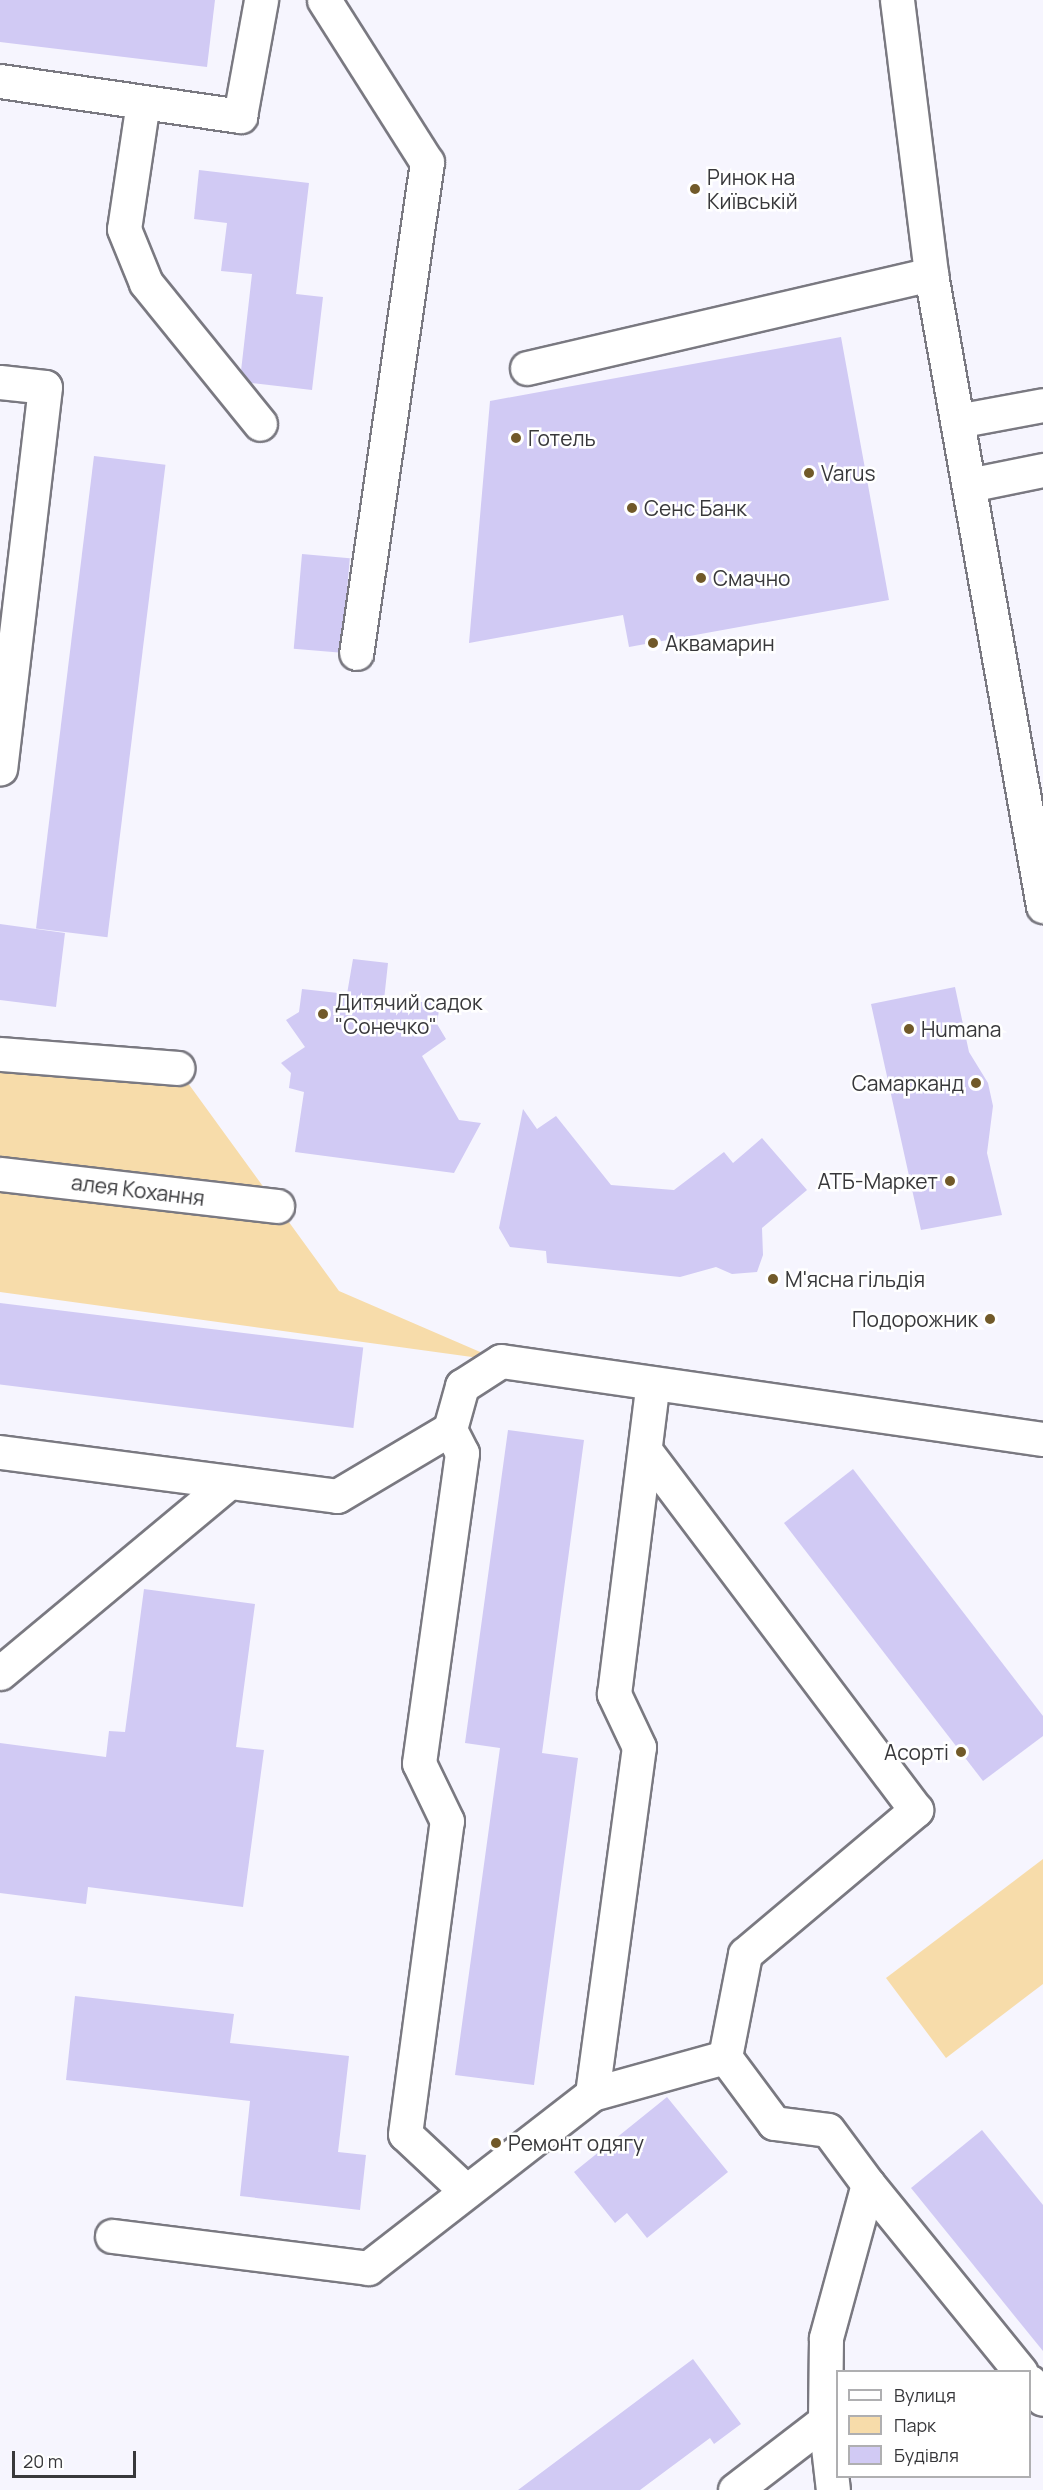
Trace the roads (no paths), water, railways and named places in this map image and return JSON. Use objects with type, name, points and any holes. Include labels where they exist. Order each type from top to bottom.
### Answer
[{"type":"street","points":[[0,81],[240,116],[261,0]]},
{"type":"street","points":[[324,0],[427,162],[357,653]]},
{"type":"street","points":[[897,0],[932,274],[957,421],[969,485],[1030,757],[1043,906]]},
{"type":"street","points":[[143,102],[124,229],[146,283],[260,424]]},
{"type":"street","points":[[527,368],[932,274]]},
{"type":"street","points":[[0,382],[45,387],[0,768]]},
{"type":"street","points":[[957,421],[1043,405]]},
{"type":"street","points":[[969,485],[1043,470]]},
{"type":"street","points":[[0,1054],[177,1068]]},
{"type":"street","name":"алея Кохання","points":[[0,1174],[277,1206]]},
{"type":"street","points":[[466,2192],[405,2134],[447,1821],[419,1763],[462,1453],[450,1429],[462,1386],[501,1361],[1043,1439]]},
{"type":"street","points":[[592,2094],[639,1747],[614,1694],[653,1383]]},
{"type":"street","points":[[0,1452],[337,1496],[450,1429]]},
{"type":"street","points":[[646,1452],[916,1810],[745,1954],[725,2057],[774,2123],[828,2130],[868,2184],[1019,2370]]},
{"type":"street","points":[[0,1673],[229,1482]]},
{"type":"street","points":[[112,2236],[368,2268],[592,2094],[725,2057]]},
{"type":"street","points":[[833,2490],[825,2421],[826,2338],[868,2184]]},
{"type":"street","points":[[1031,2384],[1043,2399]]},
{"type":"street","points":[[735,2490],[825,2421]]},
{"type":"place","name":"Ринок на Київській","points":[[695,189]]},
{"type":"place","name":"Готель","points":[[516,438]]},
{"type":"place","name":"Varus","points":[[809,473]]},
{"type":"place","name":"Сенс Банк","points":[[632,508]]},
{"type":"place","name":"Смачно","points":[[701,578]]},
{"type":"place","name":"Аквамарин","points":[[653,643]]},
{"type":"place","name":"Дитячий садок \"Сонечко\"","points":[[323,1014]]},
{"type":"place","name":"Humana","points":[[909,1029]]},
{"type":"place","name":"Самарканд","points":[[976,1083]]},
{"type":"place","name":"АТБ-Маркет","points":[[950,1181]]},
{"type":"place","name":"М'ясна гільдія","points":[[773,1279]]},
{"type":"place","name":"Подорожник","points":[[990,1319]]},
{"type":"place","name":"Асорті","points":[[961,1752]]},
{"type":"place","name":"Ремонт одягу","points":[[496,2143]]}]
